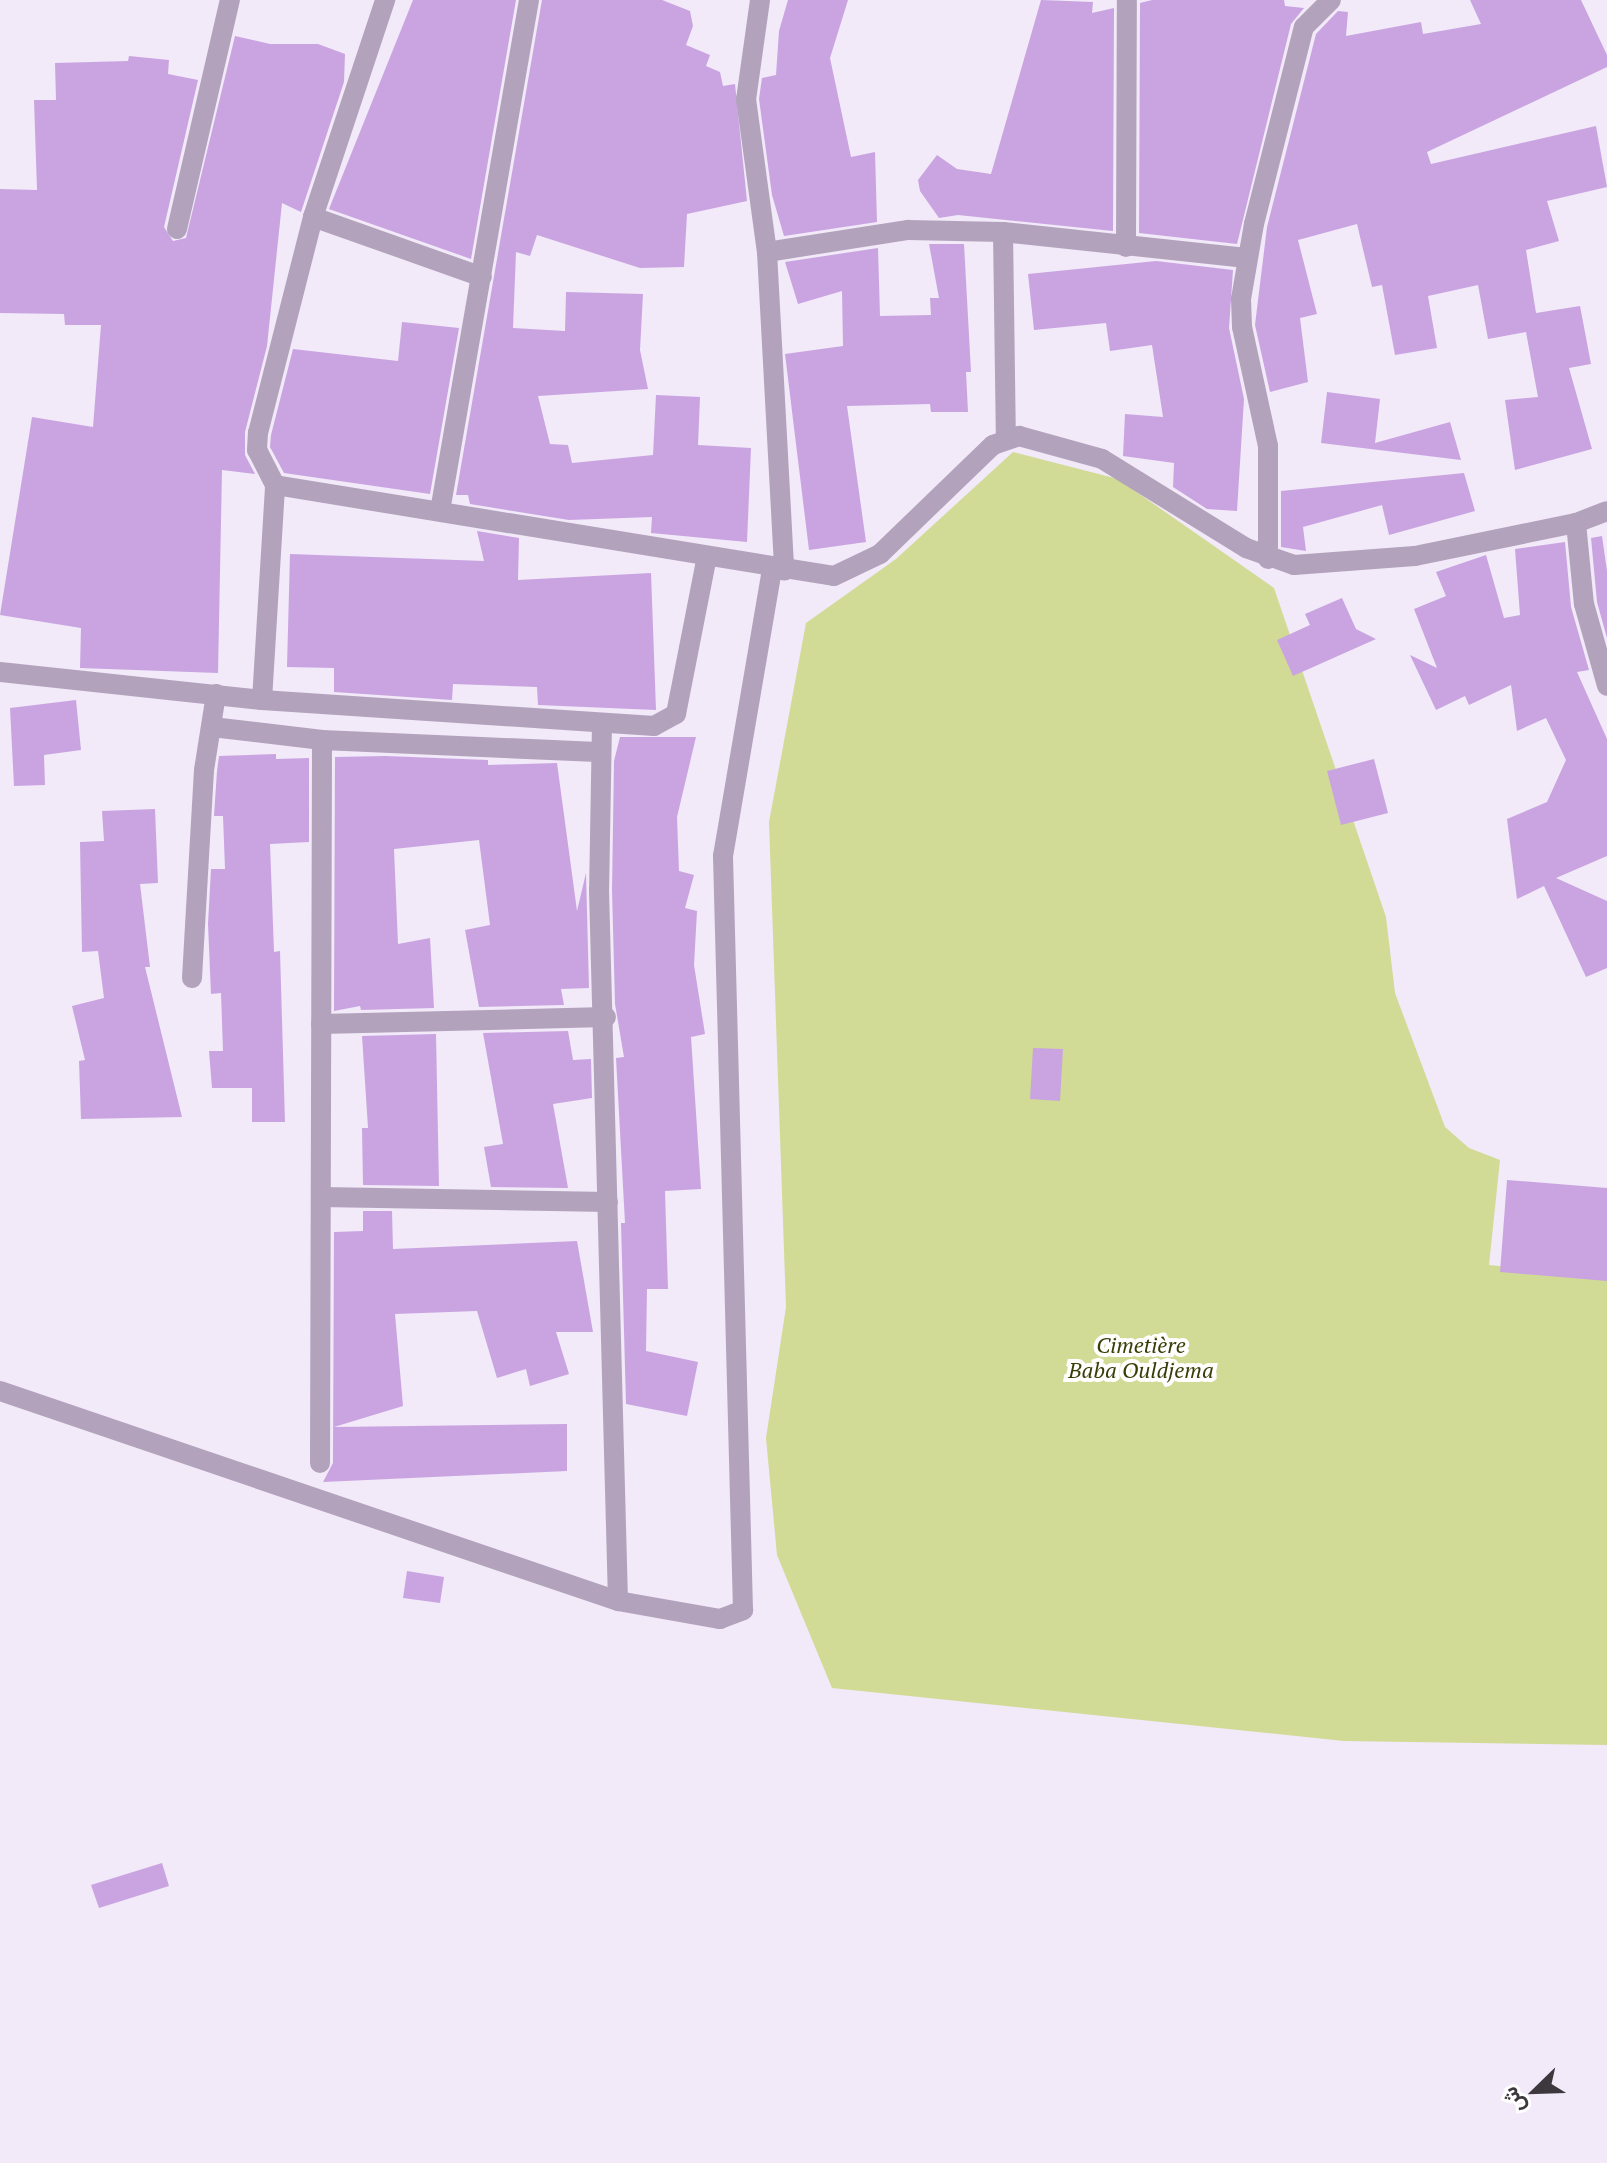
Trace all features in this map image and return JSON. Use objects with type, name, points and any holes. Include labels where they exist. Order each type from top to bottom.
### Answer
[{"type":"street","points":[[177,229],[230,0]]},
{"type":"street","points":[[262,700],[275,485],[257,450],[258,433],[313,217],[385,0]]},
{"type":"street","points":[[440,511],[529,0]]},
{"type":"street","points":[[0,1391],[618,1601],[720,1619],[739,1613],[746,1602],[723,856],[778,570],[767,252],[746,99],[760,0]]},
{"type":"street","points":[[1126,247],[1127,0]]},
{"type":"street","points":[[1268,559],[1268,446],[1242,327],[1247,258],[1304,27],[1331,0]]},
{"type":"street","points":[[313,217],[482,277]]},
{"type":"street","points":[[767,252],[908,230],[1003,232],[1247,258]]},
{"type":"street","points":[[1003,232],[1006,438]]},
{"type":"street","points":[[275,485],[778,570],[834,576],[860,568],[901,536],[993,445],[1006,438],[1036,438],[1102,459],[1268,559],[1324,567],[1415,556],[1595,521],[1584,604],[1607,686]]},
{"type":"street","points":[[0,672],[262,700],[654,726],[676,714],[707,556]]},
{"type":"street","points":[[192,978],[204,770],[216,694]]},
{"type":"street","points":[[602,723],[598,752],[618,1601]]},
{"type":"street","points":[[212,727],[322,740],[598,752]]},
{"type":"street","points":[[320,1463],[322,740]]},
{"type":"street","points":[[321,1024],[606,1017]]},
{"type":"street","points":[[321,1197],[608,1202]]},
{"type":"green space","name":"Cimetière Baba Ouldjema","points":[[1013,452],[1118,479],[1274,588],[1386,917],[1395,993],[1445,1127],[1469,1148],[1500,1160],[1489,1265],[1607,1277],[1607,1745],[1344,1741],[832,1688],[777,1555],[766,1438],[786,1307],[769,822],[806,623],[896,559]]},
{"type":"building","points":[[413,0],[516,0],[471,259],[329,209]]},
{"type":"building","points":[[542,0],[662,0],[690,11],[693,26],[686,45],[710,55],[706,66],[720,72],[723,86],[735,84],[747,201],[687,214],[684,267],[640,268],[537,235],[530,256],[516,252],[513,328],[565,331],[566,292],[643,294],[640,350],[648,389],[538,396],[550,444],[568,445],[572,463],[653,455],[656,395],[700,397],[698,445],[751,448],[747,542],[651,533],[652,517],[569,520],[470,504],[468,495],[456,495]]},
{"type":"building","points":[[788,0],[848,0],[830,58],[851,157],[875,152],[877,222],[784,236],[772,195],[759,99],[762,78],[776,75],[779,31]]},
{"type":"building","points":[[1041,0],[1093,2],[1092,13],[1114,8],[1113,231],[958,215],[939,218],[920,191],[918,180],[937,155],[957,169],[991,174]]},
{"type":"building","points":[[1152,0],[1284,0],[1285,6],[1304,8],[1291,24],[1237,244],[1139,233],[1140,3]]},
{"type":"building","points":[[1470,0],[1581,0],[1607,55],[1607,67],[1427,152],[1431,164],[1596,126],[1607,187],[1547,201],[1559,241],[1526,250],[1536,313],[1580,306],[1591,364],[1569,368],[1592,449],[1515,470],[1505,400],[1538,397],[1526,332],[1488,339],[1478,285],[1428,296],[1437,348],[1395,355],[1382,285],[1372,287],[1357,224],[1298,240],[1317,314],[1300,318],[1308,382],[1270,392],[1255,325],[1267,227],[1316,34],[1338,11],[1348,12],[1346,36],[1421,22],[1423,34],[1481,24]]},
{"type":"building","points":[[235,36],[270,44],[318,44],[345,54],[344,82],[301,212],[282,203],[267,346],[245,432],[245,455],[255,474],[222,470],[218,673],[80,668],[81,628],[0,615],[32,417],[93,427],[101,325],[65,325],[64,314],[0,313],[0,189],[37,190],[34,100],[56,100],[55,63],[128,61],[129,56],[169,60],[168,74],[198,80],[164,227],[173,241],[186,238]]},
{"type":"building","points":[[929,244],[964,244],[971,372],[966,372],[968,412],[931,412],[930,404],[847,406],[866,542],[809,550],[785,354],[843,346],[842,291],[798,304],[785,262],[878,248],[880,316],[931,315],[930,298],[939,298]]},
{"type":"building","points":[[1156,261],[1233,270],[1229,328],[1244,399],[1237,511],[1207,509],[1173,487],[1174,463],[1123,456],[1125,414],[1163,417],[1152,345],[1110,351],[1106,323],[1034,330],[1028,274]]},
{"type":"building","points":[[402,322],[459,328],[430,494],[284,473],[270,447],[293,349],[398,361]]},
{"type":"building","points":[[1327,392],[1380,399],[1375,443],[1450,422],[1461,460],[1321,443]]},
{"type":"building","points":[[1464,473],[1475,511],[1389,535],[1382,505],[1303,527],[1306,551],[1281,547],[1281,491]]},
{"type":"building","points":[[477,531],[519,538],[518,580],[651,573],[656,710],[538,705],[537,687],[453,684],[452,700],[334,692],[334,668],[287,667],[290,554],[484,561]]},
{"type":"building","points":[[1602,536],[1607,571],[1607,638],[1597,602],[1591,538]]},
{"type":"building","points":[[1565,542],[1571,607],[1589,670],[1577,672],[1607,739],[1607,856],[1556,878],[1607,901],[1607,968],[1586,977],[1544,886],[1517,899],[1507,819],[1547,802],[1566,760],[1546,718],[1517,731],[1511,685],[1469,705],[1465,696],[1436,710],[1410,655],[1437,668],[1414,609],[1446,596],[1436,572],[1486,555],[1504,618],[1520,615],[1515,549]]},
{"type":"building","points":[[1342,598],[1356,629],[1376,639],[1293,676],[1277,640],[1310,625],[1305,614]]},
{"type":"building","points":[[76,700],[81,750],[44,755],[45,785],[14,786],[10,708]]},
{"type":"building","points":[[620,737],[696,737],[677,817],[679,871],[694,875],[685,908],[697,911],[694,965],[705,1034],[691,1037],[701,1189],[665,1191],[668,1289],[647,1289],[646,1351],[698,1362],[687,1416],[626,1404],[621,1223],[625,1223],[616,1058],[624,1057],[615,1004],[612,890],[614,761]]},
{"type":"building","points":[[276,754],[276,759],[309,758],[309,842],[270,844],[274,952],[280,951],[285,1122],[252,1122],[252,1088],[212,1088],[209,1051],[223,1051],[221,993],[211,994],[208,924],[211,869],[225,869],[223,816],[214,816],[219,756]]},
{"type":"building","points":[[335,757],[488,760],[488,765],[557,763],[577,911],[586,873],[589,988],[561,989],[564,1005],[479,1007],[465,930],[490,925],[479,840],[394,849],[398,944],[430,938],[434,1008],[361,1010],[360,1006],[334,1011]]},
{"type":"building","points":[[1374,759],[1388,813],[1341,825],[1327,771]]},
{"type":"building","points":[[155,809],[158,883],[140,884],[150,967],[145,967],[182,1117],[81,1119],[79,1061],[85,1060],[72,1006],[104,998],[98,951],[82,952],[80,842],[104,841],[102,811]]},
{"type":"building","points":[[568,1031],[573,1060],[591,1059],[592,1098],[553,1104],[568,1188],[491,1187],[484,1147],[503,1144],[483,1033]]},
{"type":"building","points":[[436,1034],[439,1186],[363,1185],[362,1128],[368,1128],[362,1036]]},
{"type":"building","points":[[1033,1048],[1063,1049],[1060,1101],[1030,1099]]},
{"type":"building","points":[[1507,1180],[1607,1188],[1607,1281],[1500,1272]]},
{"type":"building","points":[[363,1211],[392,1211],[393,1249],[577,1241],[593,1332],[556,1332],[569,1374],[530,1386],[526,1369],[497,1378],[477,1311],[395,1314],[403,1406],[334,1427],[567,1424],[567,1471],[323,1482],[333,1463],[334,1232],[363,1231]]},
{"type":"building","points":[[407,1571],[444,1577],[440,1603],[403,1598]]},
{"type":"building","points":[[162,1863],[169,1886],[99,1908],[91,1885]]}]
